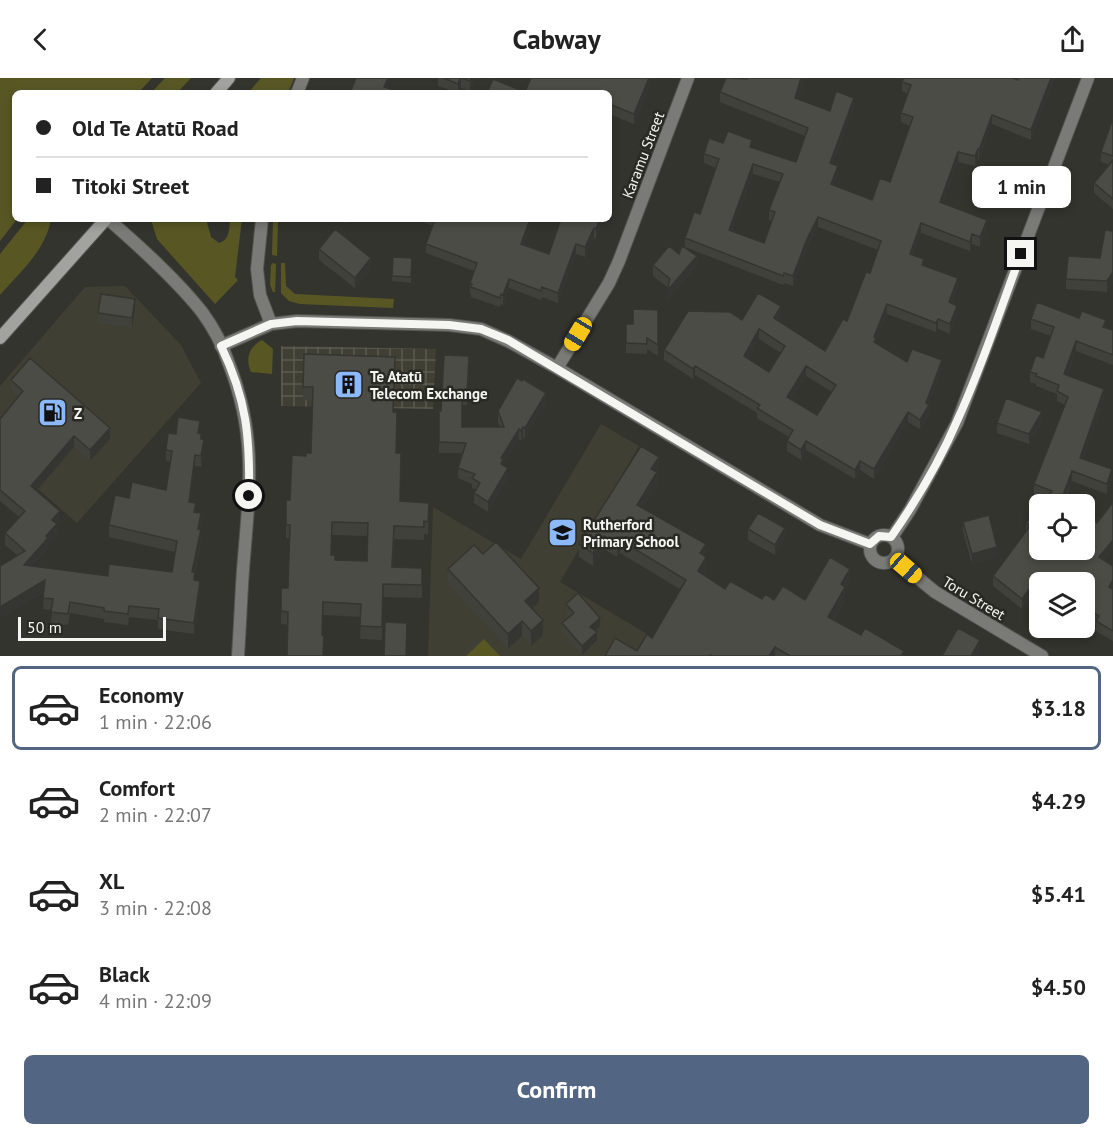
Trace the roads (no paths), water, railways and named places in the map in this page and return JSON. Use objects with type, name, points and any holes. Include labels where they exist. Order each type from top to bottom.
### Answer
[{"type":"main road","points":[[219,90],[229,78]]},
{"type":"main road","points":[[0,338],[104,222]]},
{"type":"street","name":"Karamu Street","points":[[557,368],[620,261],[688,78]]},
{"type":"street","points":[[891,537],[909,510],[957,423],[1088,78]]},
{"type":"street","points":[[110,222],[135,243],[202,312],[221,346],[241,395],[249,443],[248,525],[238,656]]},
{"type":"street","points":[[262,222],[257,269],[260,295],[271,324]]},
{"type":"street","points":[[221,346],[271,324],[297,321],[466,327],[498,336],[557,368],[820,525],[870,544]]},
{"type":"street","points":[[870,544],[879,536],[891,537]]},
{"type":"street","points":[[870,544],[871,556],[877,562],[884,564],[895,559],[898,547],[891,537]]},
{"type":"street","name":"Toru Street","points":[[895,559],[934,592],[1042,656]]},
{"type":"place","name":"Te Atatū Telecom Exchange","points":[[349,385]]},
{"type":"place","name":"Z","points":[[53,413]]},
{"type":"place","name":"Rutherford Primary School","points":[[562,533]]}]
